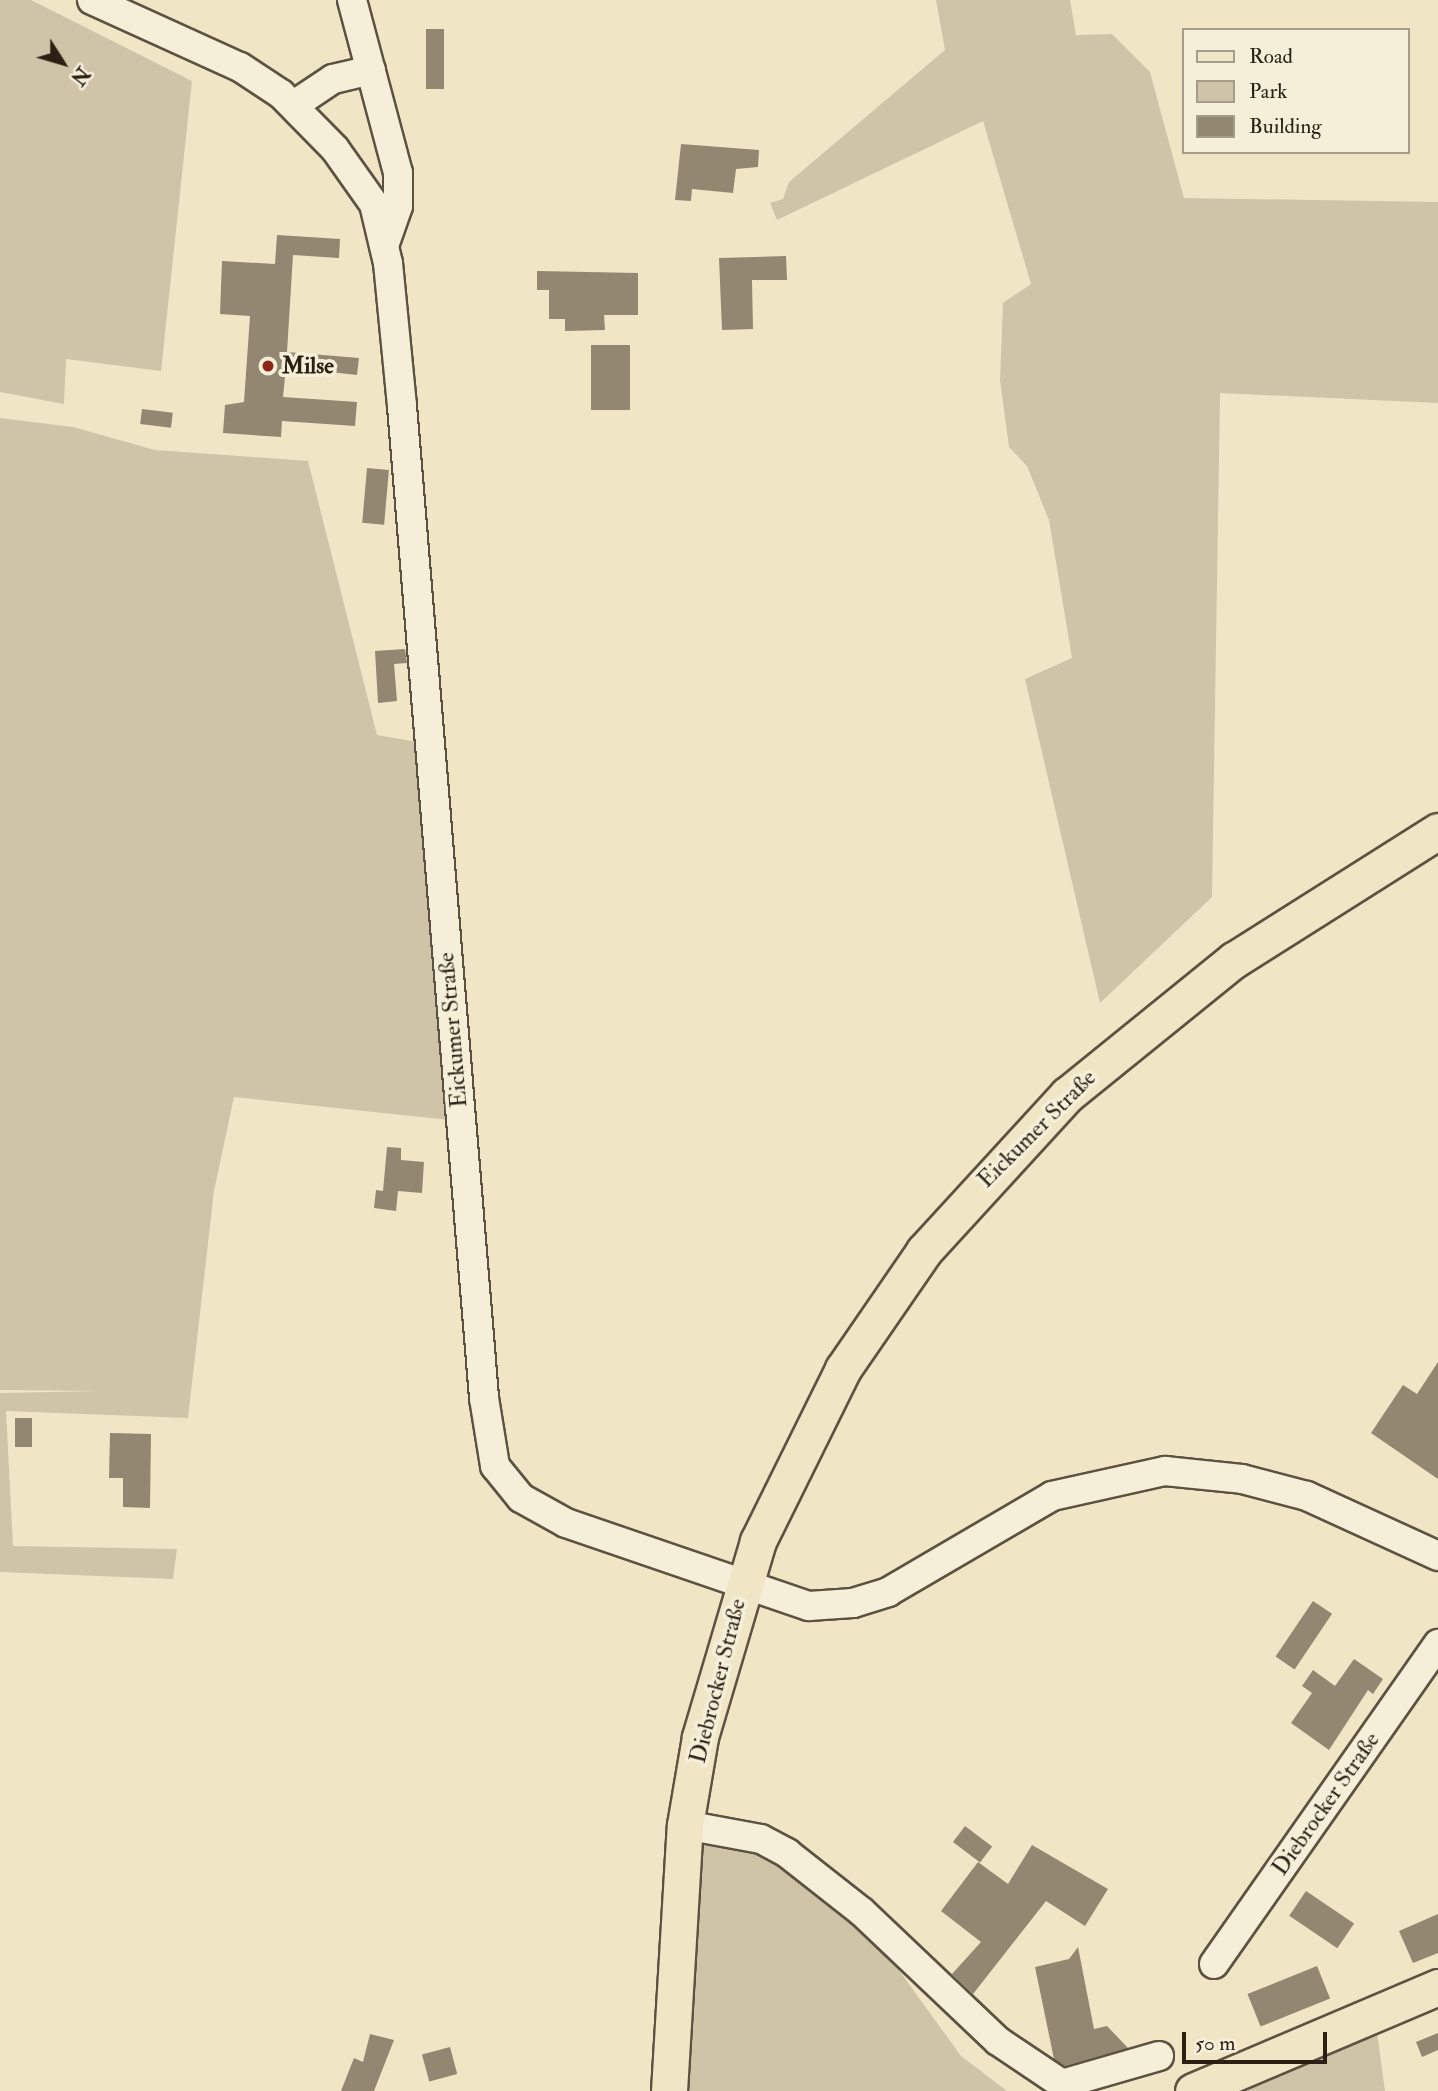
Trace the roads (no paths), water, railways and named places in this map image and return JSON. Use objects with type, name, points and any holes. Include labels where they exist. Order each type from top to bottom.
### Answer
[{"type":"main road","name":"Eickumer Straße","points":[[743,1584],[758,1541],[850,1359],[924,1251],[993,1170],[1077,1086],[1223,968],[1438,831]]},
{"type":"main road","name":"Diebrocker Straße","points":[[668,2091],[685,1825],[700,1737],[743,1584]]},
{"type":"main road","points":[[1194,2091],[1438,1987]]},
{"type":"main road","name":"Diebrocker Straße","points":[[673,2006],[678,2091]]},
{"type":"street","name":"Eickumer Straße","points":[[92,0],[240,67],[294,105],[374,204],[384,246],[402,406],[484,1398],[495,1466],[542,1512],[743,1584]]},
{"type":"street","points":[[352,0],[398,173],[398,206],[384,246]]},
{"type":"street","points":[[294,105],[333,79],[371,70]]},
{"type":"street","name":"Diebrocker Straße","points":[[743,1584],[809,1606],[853,1603],[923,1573],[1026,1508],[1063,1493],[1153,1473],[1198,1474],[1289,1490],[1438,1556]]},
{"type":"street","name":"Diebrocker Straße","points":[[1214,1964],[1438,1644]]},
{"type":"street","points":[[685,1825],[761,1839],[787,1853],[862,1912],[998,2041],[1062,2084],[1159,2056]]},
{"type":"place","name":"Milse","points":[[268,366]]}]
